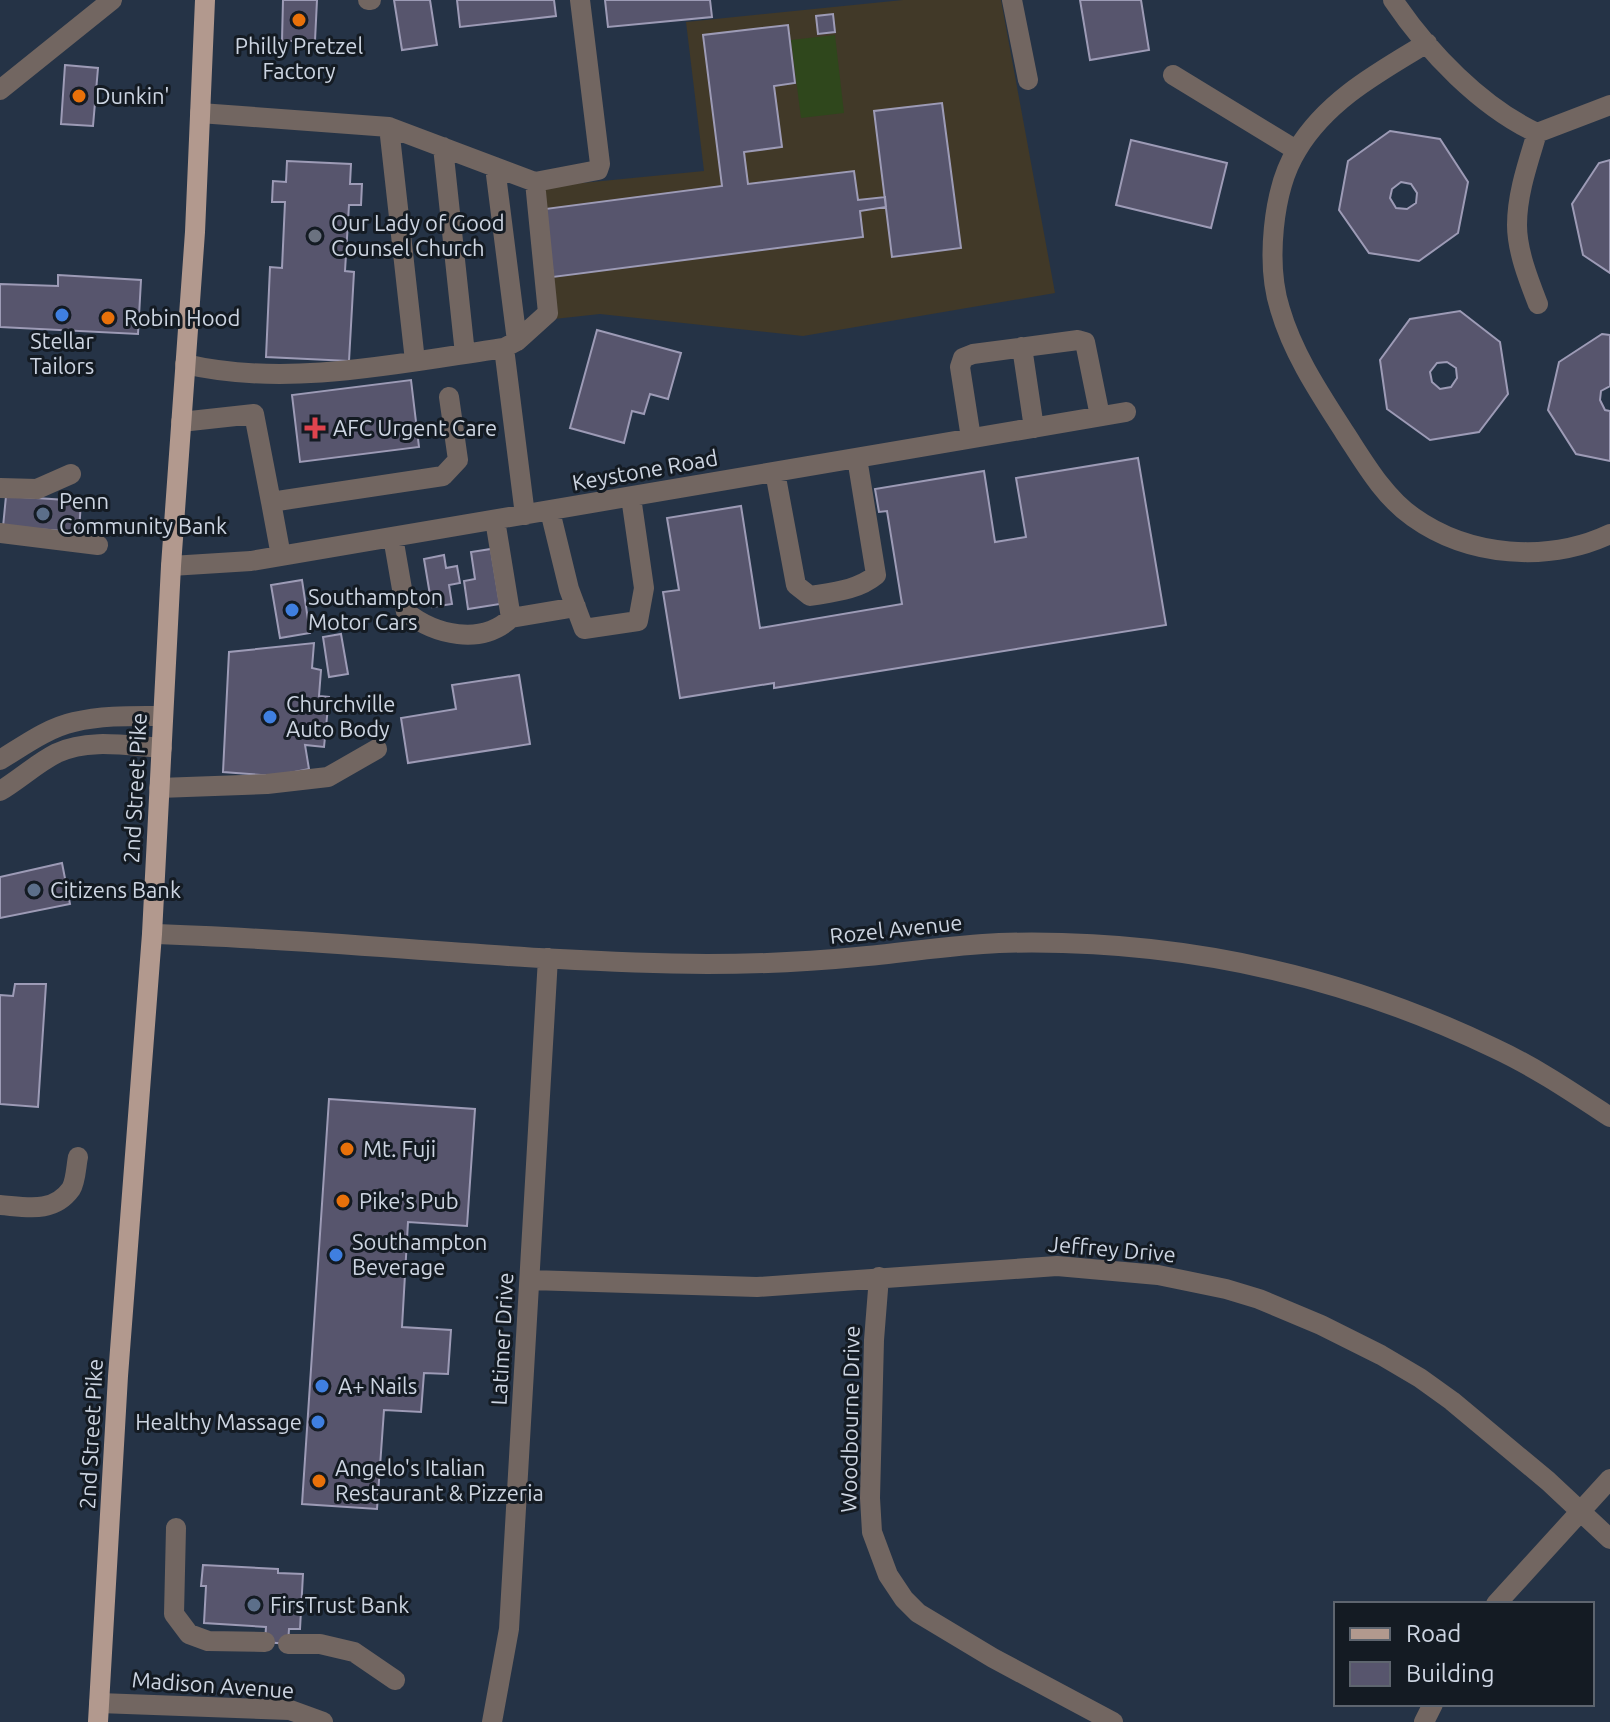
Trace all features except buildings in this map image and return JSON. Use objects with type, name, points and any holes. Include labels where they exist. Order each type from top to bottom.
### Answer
[{"type":"main road","name":"2nd Street Pike","points":[[98,1712],[118,1376],[152,934],[205,0]]},
{"type":"street","points":[[0,90],[112,0]]},
{"type":"street","points":[[200,113],[389,127],[535,182],[588,174],[598,170],[600,164],[580,0]]},
{"type":"street","points":[[1012,0],[1028,80]]},
{"type":"street","points":[[1393,0],[1427,43],[1477,96],[1516,123],[1537,133],[1610,105]]},
{"type":"street","points":[[1427,43],[1340,100],[1296,150],[1281,184],[1275,220],[1273,263],[1279,308],[1308,375],[1379,483],[1412,516],[1446,536],[1479,548],[1563,550],[1610,534]]},
{"type":"street","points":[[1173,75],[1296,150]]},
{"type":"street","points":[[389,127],[415,361]]},
{"type":"street","points":[[1537,133],[1522,186],[1517,227],[1528,279],[1538,304]]},
{"type":"street","points":[[443,147],[465,354]]},
{"type":"street","points":[[495,167],[525,515]]},
{"type":"street","points":[[185,364],[236,374],[350,370],[465,354],[510,344],[548,313],[535,182]]},
{"type":"street","points":[[971,438],[960,367],[963,358],[973,354],[1078,340],[1085,342],[1100,416]]},
{"type":"street","points":[[1022,347],[1034,428]]},
{"type":"street","points":[[271,502],[443,476],[458,460],[449,397]]},
{"type":"street","name":"Keystone Road","points":[[171,566],[221,565],[281,556],[1126,412]]},
{"type":"street","points":[[181,422],[254,414],[281,556]]},
{"type":"street","points":[[775,472],[796,585],[810,596],[832,593],[865,585],[876,575],[857,458]]},
{"type":"street","points":[[0,488],[37,489],[71,474]]},
{"type":"street","points":[[550,511],[584,629],[638,621],[644,588],[631,497]]},
{"type":"street","points":[[495,520],[511,618]]},
{"type":"street","points":[[0,533],[98,545]]},
{"type":"street","points":[[393,537],[406,612],[422,625],[451,634],[475,635],[501,627],[511,618],[576,607]]},
{"type":"street","points":[[0,760],[29,741],[72,722],[115,716],[163,716]]},
{"type":"street","points":[[0,791],[59,752],[81,746],[98,744],[162,748]]},
{"type":"street","points":[[159,788],[267,784],[328,777],[377,749]]},
{"type":"street","name":"Rozel Avenue","points":[[152,934],[628,963],[791,962],[994,943],[1062,942],[1133,946],[1204,955],[1320,980],[1428,1018],[1522,1063],[1610,1117]]},
{"type":"street","name":"Latimer Drive","points":[[492,1722],[509,1629],[548,958]]},
{"type":"street","points":[[0,1205],[42,1209],[55,1203],[72,1187],[78,1157]]},
{"type":"street","name":"Jeffrey Drive","points":[[530,1280],[757,1287],[1022,1266],[1091,1267],[1192,1281],[1259,1299],[1369,1349],[1420,1378],[1548,1481],[1610,1539]]},
{"type":"street","name":"Woodbourne Drive","points":[[879,1277],[874,1340],[870,1498],[872,1532],[888,1575],[918,1613],[993,1658],[1113,1722]]},
{"type":"street","points":[[1498,1602],[1610,1479]]},
{"type":"street","points":[[176,1528],[174,1614],[189,1634],[208,1641],[265,1642]]},
{"type":"street","points":[[288,1644],[320,1644],[354,1652],[395,1680]]},
{"type":"street","name":"Madison Avenue","points":[[98,1712],[201,1714],[290,1710],[323,1722]]},
{"type":"shaded area","points":[[903,0],[1001,0],[1055,293],[803,336],[600,314],[554,319],[541,187],[704,171],[686,22]]},
{"type":"green space","points":[[835,35],[844,113],[801,118],[791,40]]},
{"type":"place","name":"Philly Pretzel Factory","points":[[299,20]]},
{"type":"place","name":"Dunkin'","points":[[79,96]]},
{"type":"place","name":"Our Lady of Good Counsel Church","points":[[315,236]]},
{"type":"place","name":"Stellar Tailors","points":[[62,315]]},
{"type":"place","name":"Robin Hood","points":[[108,318]]},
{"type":"place","name":"AFC Urgent Care","points":[[315,428]]},
{"type":"place","name":"Penn Community Bank","points":[[43,514]]},
{"type":"place","name":"Southampton Motor Cars","points":[[292,610]]},
{"type":"place","name":"Churchville Auto Body","points":[[270,717]]},
{"type":"place","name":"Citizens Bank","points":[[34,890]]},
{"type":"place","name":"Mt. Fuji","points":[[347,1149]]},
{"type":"place","name":"Pike's Pub","points":[[343,1201]]},
{"type":"place","name":"Southampton Beverage","points":[[336,1255]]},
{"type":"place","name":"A+ Nails","points":[[322,1386]]},
{"type":"place","name":"Healthy Massage","points":[[318,1422]]},
{"type":"place","name":"Angelo's Italian Restaurant & Pizzeria","points":[[319,1481]]},
{"type":"place","name":"FirsTrust Bank","points":[[254,1605]]}]
